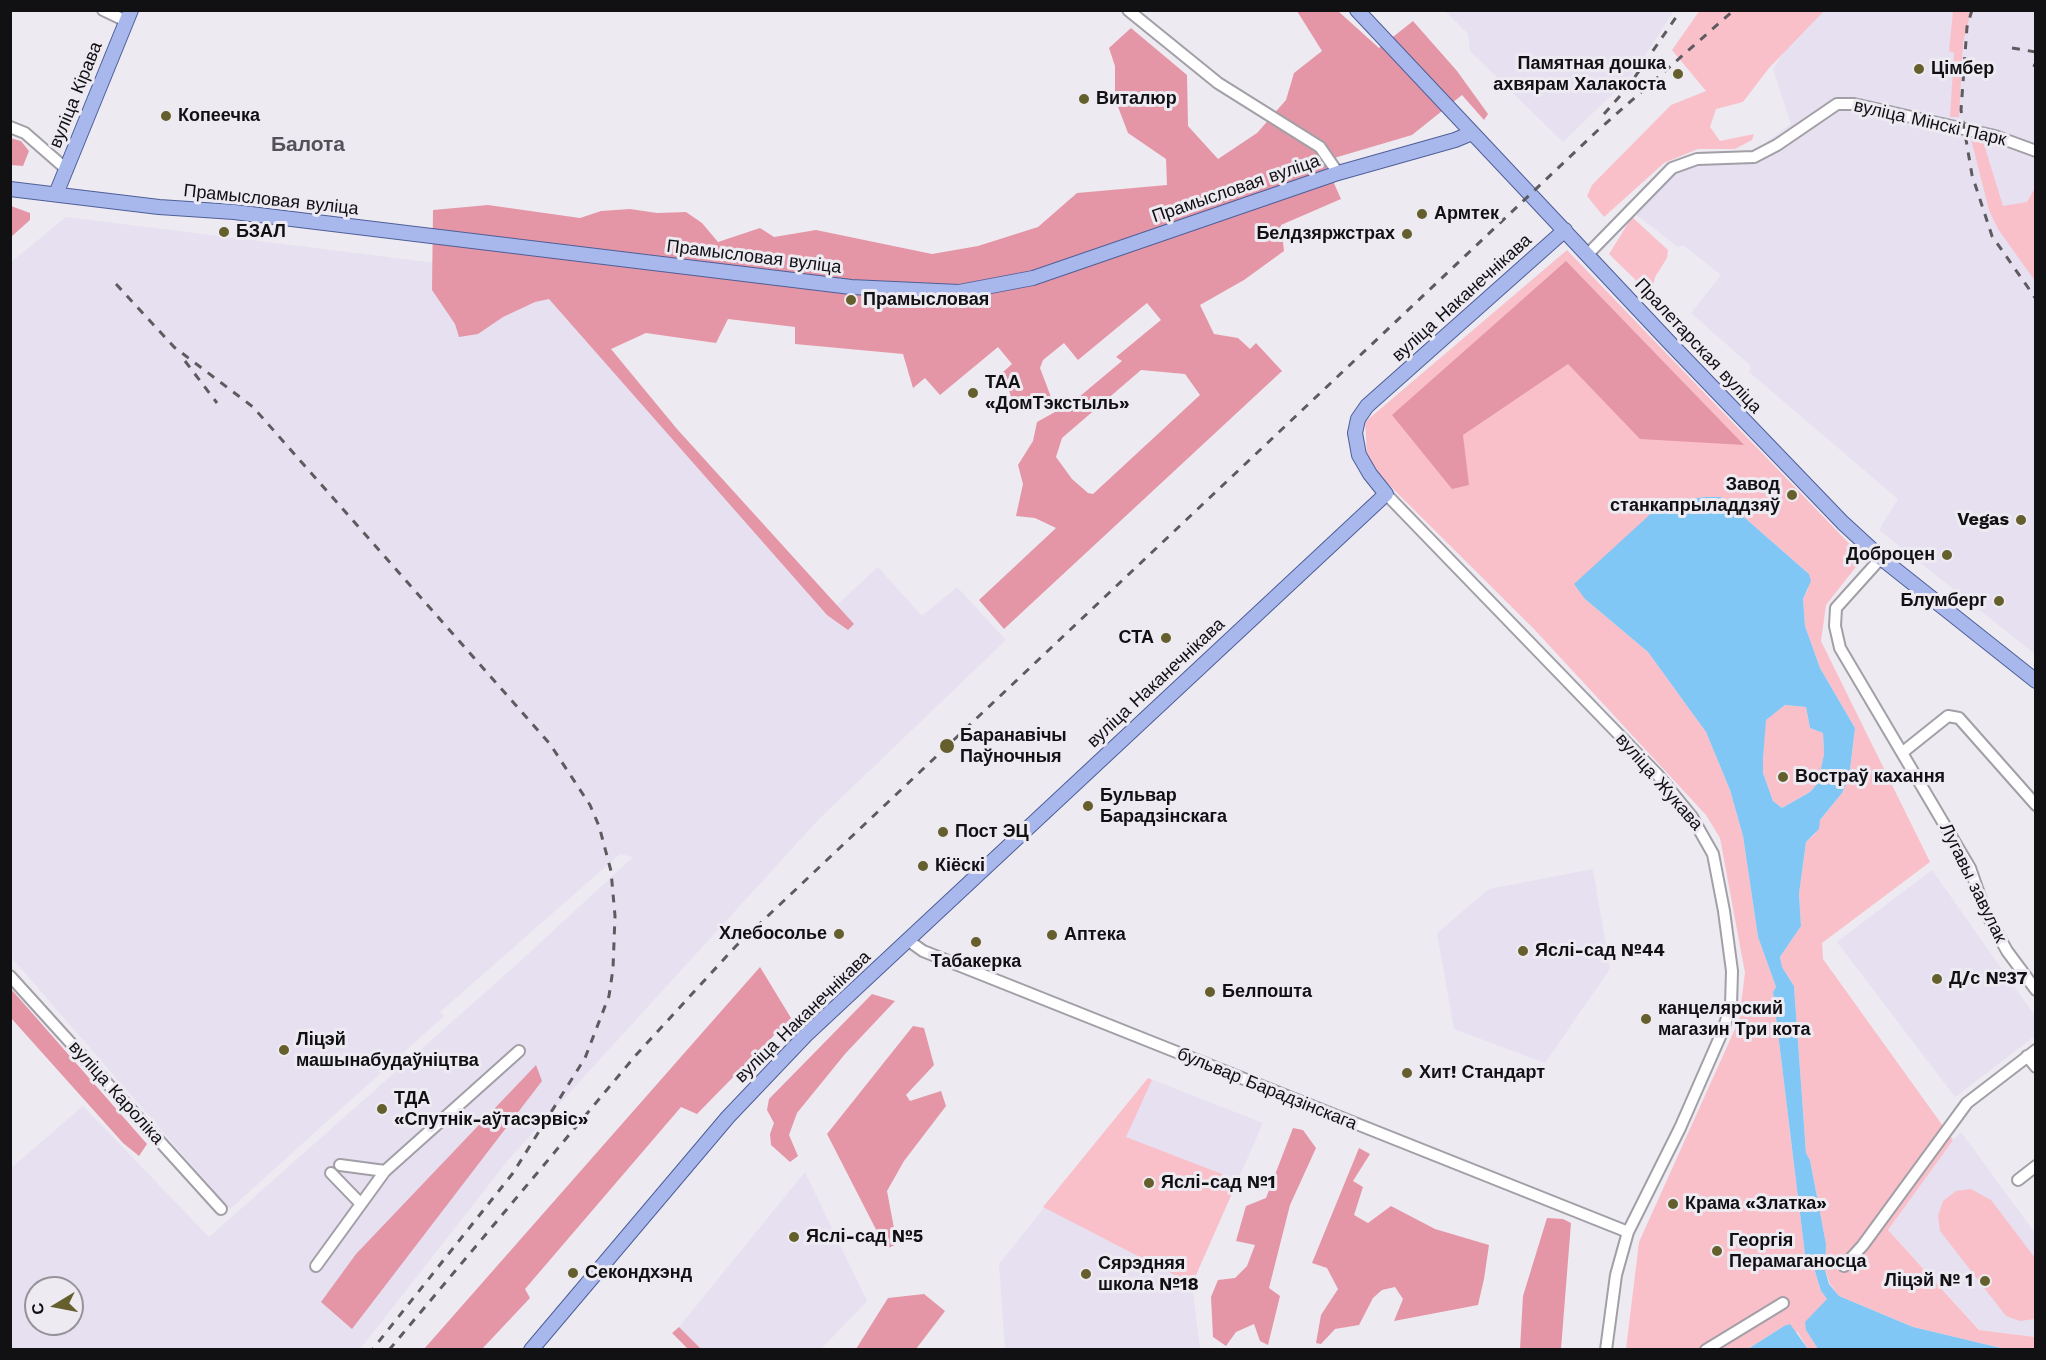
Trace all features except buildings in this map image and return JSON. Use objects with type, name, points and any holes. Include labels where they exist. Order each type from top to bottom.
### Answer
[{"type":"main road","name":"Пралетарская вуліца","points":[[1358,10],[1762,440],[1881,558],[2036,681]]},
{"type":"main road","name":"вуліца Кірава","points":[[56,194],[128,16]]},
{"type":"main road","name":"Прамысловая вуліца","points":[[10,189],[159,207],[245,213],[851,287],[959,292],[1033,278],[1338,173],[1472,133]]},
{"type":"main road","name":"вуліца Наканечнікава","points":[[531,1350],[728,1117],[806,1035],[1386,494],[1359,455],[1356,433],[1359,418],[1367,406],[1565,230]]},
{"type":"street","points":[[103,10],[128,16]]},
{"type":"street","points":[[1128,10],[1218,83],[1320,147],[1338,173]]},
{"type":"street","name":"вуліца Мінскі Парк","points":[[1588,254],[1672,168],[1697,159],[1754,157],[1777,145],[1837,104],[1854,104],[1995,136],[2036,151]]},
{"type":"street","points":[[10,127],[25,133],[65,168]]},
{"type":"street","name":"вуліца Жукава","points":[[1386,494],[1657,774],[1692,817],[1713,854],[1732,971],[1731,1006],[1723,1030],[1680,1128],[1628,1232],[1616,1275],[1606,1350]]},
{"type":"street","name":"Лугавы завулак","points":[[1881,558],[1836,608],[1835,626],[1840,648],[1970,868],[1985,911],[2007,951],[2036,990]]},
{"type":"street","points":[[1903,752],[1948,716],[1959,718],[2036,805]]},
{"type":"street","name":"бульвар Барадзінскага","points":[[909,941],[923,951],[1628,1232]]},
{"type":"street","name":"вуліца Кароліка","points":[[10,976],[221,1209]]},
{"type":"street","points":[[316,1266],[385,1171],[519,1051]]},
{"type":"street","points":[[1844,1266],[1863,1245],[1967,1104],[2031,1053],[2036,1067]]},
{"type":"street","points":[[2018,1180],[2036,1166]]},
{"type":"street","points":[[361,1204],[335,1169],[385,1171]]},
{"type":"street","points":[[1706,1350],[1783,1303]]},
{"type":"shaded area","points":[[1700,10],[1824,11],[1769,68],[1743,102],[1716,109],[1710,127],[1720,141],[1754,134],[1752,140],[1735,149],[1698,149],[1664,163],[1604,217],[1587,196],[1592,185],[1671,105],[1706,91],[1672,50]]},
{"type":"shaded area","points":[[1297,11],[1338,11],[1379,48],[1413,21],[1457,71],[1488,114],[1484,120],[1462,95],[1412,135],[1324,161],[1341,199],[1281,225],[1284,251],[1244,280],[1200,305],[1214,334],[1238,338],[1250,349],[1256,343],[1282,371],[1004,629],[979,600],[1056,528],[1035,518],[1016,516],[1023,484],[1018,465],[1033,441],[1037,422],[1073,402],[1122,361],[1116,357],[1161,320],[1147,303],[1078,360],[1064,343],[1043,360],[1040,368],[1051,397],[1028,409],[1014,406],[1003,372],[1012,364],[998,347],[940,395],[925,378],[913,388],[903,354],[795,344],[795,327],[728,319],[716,343],[646,333],[611,349],[677,429],[854,624],[848,630],[827,615],[549,299],[535,302],[503,317],[478,334],[459,337],[455,324],[432,290],[433,210],[488,205],[580,218],[601,211],[630,209],[657,213],[686,212],[702,223],[718,242],[760,228],[774,237],[816,230],[932,254],[978,246],[1038,227],[1077,193],[1167,185],[1166,159],[1128,133],[1115,99],[1115,66],[1109,48],[1131,28],[1187,75],[1188,126],[1218,159],[1257,133],[1286,100],[1294,73],[1322,51]],"holes":[[[1141,370],[1185,374],[1200,395],[1093,494],[1088,493],[1072,479],[1056,457],[1062,438]]]},
{"type":"shaded area","points":[[1445,11],[1674,11],[1632,75],[1563,142],[1470,51],[1468,34]]},
{"type":"shaded area","points":[[1820,11],[2035,11],[2035,654],[1879,530],[1898,499],[1749,372],[1751,366],[1691,313],[1721,275],[1683,245],[1678,247],[1626,207],[1665,168],[1694,156],[1753,152],[1791,124],[1773,69],[1793,38]]},
{"type":"shaded area","points":[[1953,11],[1971,11],[1963,43],[1959,117],[1950,117],[1954,53],[1949,51]]},
{"type":"shaded area","points":[[1970,135],[1982,138],[2003,206],[2027,202],[2035,188],[2035,281],[1998,229],[1989,210]]},
{"type":"shaded area","points":[[10,138],[21,141],[29,151],[23,166],[11,165]]},
{"type":"shaded area","points":[[11,206],[30,213],[30,220],[11,237]]},
{"type":"shaded area","points":[[66,217],[532,275],[827,614],[878,567],[922,616],[957,587],[1006,640],[819,819],[509,1159],[360,1349],[11,1349],[11,1168],[83,1106],[209,1237],[515,966],[633,857],[620,854],[440,1012],[444,1016],[230,1209],[11,957],[10,263]]},
{"type":"shaded area","points":[[1632,217],[1668,250],[1667,258],[1655,277],[1651,295],[1609,254]]},
{"type":"shaded area","points":[[1567,250],[1863,558],[1826,605],[1821,641],[1930,862],[1822,943],[1823,959],[1953,1140],[1888,1230],[1979,1330],[2035,1337],[2035,1349],[2005,1349],[1913,1327],[1839,1296],[1830,1284],[1825,1270],[1826,1244],[1810,1160],[1806,1153],[1794,986],[1782,967],[1780,957],[1801,926],[1799,894],[1806,842],[1815,834],[1820,820],[1842,793],[1849,778],[1855,728],[1820,668],[1805,626],[1803,599],[1808,589],[1809,574],[1721,497],[1705,497],[1585,599],[1648,652],[1706,732],[1730,790],[1743,836],[1758,937],[1776,987],[1773,992],[1806,1263],[1814,1268],[1821,1291],[1827,1299],[1806,1330],[1818,1349],[1808,1349],[1798,1333],[1784,1326],[1748,1349],[1626,1349],[1639,1242],[1739,1020],[1745,973],[1720,838],[1706,815],[1533,628],[1379,475],[1367,454],[1365,422]]},
{"type":"shaded area","points":[[1566,261],[1744,445],[1640,439],[1568,364],[1463,435],[1469,485],[1452,489],[1392,415]]},
{"type":"shaded area","points":[[1785,705],[1806,707],[1810,728],[1823,733],[1824,754],[1818,783],[1810,792],[1782,808],[1773,801],[1763,773],[1763,759],[1765,720]]},
{"type":"shaded area","name":"Яслі-сад №44","points":[[1593,869],[1610,969],[1545,1063],[1454,1029],[1437,933],[1489,889]]},
{"type":"shaded area","name":"Д/с №37","points":[[1932,870],[2035,1016],[2035,1036],[1955,1097],[1837,942]]},
{"type":"shaded area","points":[[760,967],[791,1018],[697,1114],[681,1107],[525,1289],[530,1298],[482,1349],[424,1349]]},
{"type":"shaded area","points":[[11,989],[147,1144],[139,1156],[123,1143],[11,1018]]},
{"type":"shaded area","points":[[872,994],[895,1001],[845,1054],[797,1113],[789,1135],[798,1156],[790,1162],[771,1145],[770,1134],[774,1123],[767,1110],[769,1099]]},
{"type":"shaded area","points":[[913,1026],[924,1028],[934,1065],[906,1095],[910,1101],[941,1091],[946,1106],[904,1161],[887,1191],[897,1244],[886,1249],[827,1134]]},
{"type":"shaded area","points":[[536,1065],[542,1081],[352,1329],[321,1302],[356,1254]]},
{"type":"shaded area","points":[[1148,1078],[1263,1123],[1192,1284],[1200,1349],[1005,1349],[999,1264]]},
{"type":"shaded area","name":"Яслі-сад №1","points":[[1148,1078],[1152,1080],[1126,1137],[1222,1174],[1220,1182],[1234,1189],[1192,1284],[1043,1207]]},
{"type":"shaded area","points":[[1293,1128],[1303,1130],[1316,1148],[1290,1205],[1269,1288],[1280,1296],[1268,1345],[1260,1341],[1254,1324],[1236,1332],[1226,1346],[1213,1337],[1211,1297],[1218,1280],[1235,1278],[1247,1266],[1255,1245],[1236,1241],[1246,1206],[1266,1198]]},
{"type":"shaded area","name":"Ліцэй № 1","points":[[1961,1132],[2035,1233],[2035,1337],[1980,1330],[1888,1230],[1945,1148]]},
{"type":"shaded area","points":[[1359,1148],[1370,1154],[1353,1181],[1363,1187],[1354,1215],[1368,1223],[1391,1206],[1435,1229],[1489,1245],[1484,1279],[1478,1305],[1394,1321],[1403,1299],[1395,1287],[1382,1290],[1373,1298],[1359,1325],[1335,1329],[1321,1344],[1316,1343],[1321,1315],[1338,1289],[1327,1268],[1312,1263]]},
{"type":"shaded area","name":"Яслі-сад №5","points":[[805,1172],[867,1301],[821,1349],[701,1349],[679,1327]]},
{"type":"shaded area","points":[[1971,1189],[1991,1200],[2035,1258],[2035,1319],[2020,1321],[2006,1316],[1940,1231],[1938,1216],[1943,1201],[1956,1191]]},
{"type":"shaded area","points":[[1547,1218],[1563,1219],[1571,1223],[1561,1349],[1520,1349],[1523,1296]]},
{"type":"shaded area","points":[[924,1294],[945,1311],[916,1349],[856,1349],[888,1298]]},
{"type":"shaded area","points":[[679,1327],[701,1349],[688,1349],[672,1333]]},
{"type":"water","points":[[1721,497],[1809,574],[1811,581],[1803,599],[1805,626],[1820,668],[1855,728],[1849,778],[1842,793],[1820,820],[1819,829],[1806,842],[1799,894],[1801,926],[1780,957],[1782,967],[1794,986],[1806,1153],[1810,1160],[1826,1244],[1825,1270],[1829,1284],[1839,1296],[1913,1327],[2005,1349],[1818,1349],[1806,1330],[1805,1322],[1827,1299],[1821,1291],[1814,1268],[1806,1263],[1773,992],[1776,987],[1758,937],[1743,836],[1730,790],[1706,732],[1648,652],[1585,599],[1574,584],[1656,509],[1682,500]],"holes":[[[1785,705],[1806,707],[1810,728],[1823,733],[1824,754],[1818,783],[1810,792],[1782,808],[1773,801],[1763,773],[1766,720]]]},
{"type":"water","points":[[1790,1324],[1808,1349],[1748,1349],[1784,1326]]},
{"type":"railway","points":[[1604,114],[1628,87],[1681,10]]},
{"type":"railway","points":[[389,1350],[636,1055],[736,946],[1596,132],[1734,10]]},
{"type":"railway","points":[[1972,10],[1967,27],[1961,110],[1972,175],[1992,236],[2036,299]]},
{"type":"railway","points":[[2012,48],[2036,52]]},
{"type":"railway","points":[[116,284],[174,347],[253,407],[550,744],[590,805],[599,826],[611,871],[615,916],[613,969],[609,996],[585,1058],[513,1173],[372,1350]]},
{"type":"railway","points":[[185,361],[217,403]]},
{"type":"place","name":"Цімбер","points":[[1919,69]]},
{"type":"place","name":"Памятная дошка ахвярам Халакоста","points":[[1678,74]]},
{"type":"place","name":"Виталюр","points":[[1084,99]]},
{"type":"place","name":"Копеечка","points":[[166,116]]},
{"type":"place","name":"Армтек","points":[[1422,214]]},
{"type":"place","name":"БЗАЛ","points":[[224,232]]},
{"type":"place","name":"Белдзяржстрах","points":[[1407,234]]},
{"type":"place","name":"Прамысловая","points":[[851,300]]},
{"type":"place","name":"ТАА «ДомТэкстыль»","points":[[973,393]]},
{"type":"place","name":"Завод станкапрыладдзяў","points":[[1792,495]]},
{"type":"place","name":"Vegas","points":[[2021,520]]},
{"type":"place","name":"Доброцен","points":[[1947,555]]},
{"type":"place","name":"Блумберг","points":[[1999,601]]},
{"type":"place","name":"СТА","points":[[1166,638]]},
{"type":"place","name":"Баранавічы Паўночныя","points":[[947,746]]},
{"type":"place","name":"Востраў кахання","points":[[1783,777]]},
{"type":"place","name":"Бульвар Барадзінскага","points":[[1088,806]]},
{"type":"place","name":"Пост ЭЦ","points":[[943,832]]},
{"type":"place","name":"Кіёскі","points":[[923,866]]},
{"type":"place","name":"Хлебосолье","points":[[839,934]]},
{"type":"place","name":"Аптека","points":[[1052,935]]},
{"type":"place","name":"Табакерка","points":[[976,942]]},
{"type":"place","name":"Яслі-сад №44","points":[[1523,951]]},
{"type":"place","name":"Д/с №37","points":[[1937,979]]},
{"type":"place","name":"Белпошта","points":[[1210,992]]},
{"type":"place","name":"канцелярский магазин Три кота","points":[[1646,1019]]},
{"type":"place","name":"Ліцэй машынабудаўніцтва","points":[[284,1050]]},
{"type":"place","name":"Хит! Стандарт","points":[[1407,1073]]},
{"type":"place","name":"ТДА «Спутнік-аўтасэрвіс»","points":[[382,1109]]},
{"type":"place","name":"Яслі-сад №1","points":[[1149,1183]]},
{"type":"place","name":"Крама «Златка»","points":[[1673,1204]]},
{"type":"place","name":"Яслі-сад №5","points":[[794,1237]]},
{"type":"place","name":"Георгія Перамаганосца","points":[[1717,1251]]},
{"type":"place","name":"Секондхэнд","points":[[573,1273]]},
{"type":"place","name":"Сярэдняя школа №18","points":[[1086,1274]]},
{"type":"place","name":"Ліцэй № 1","points":[[1985,1281]]},
{"type":"district","name":"Балота","points":[[308,145]]}]
